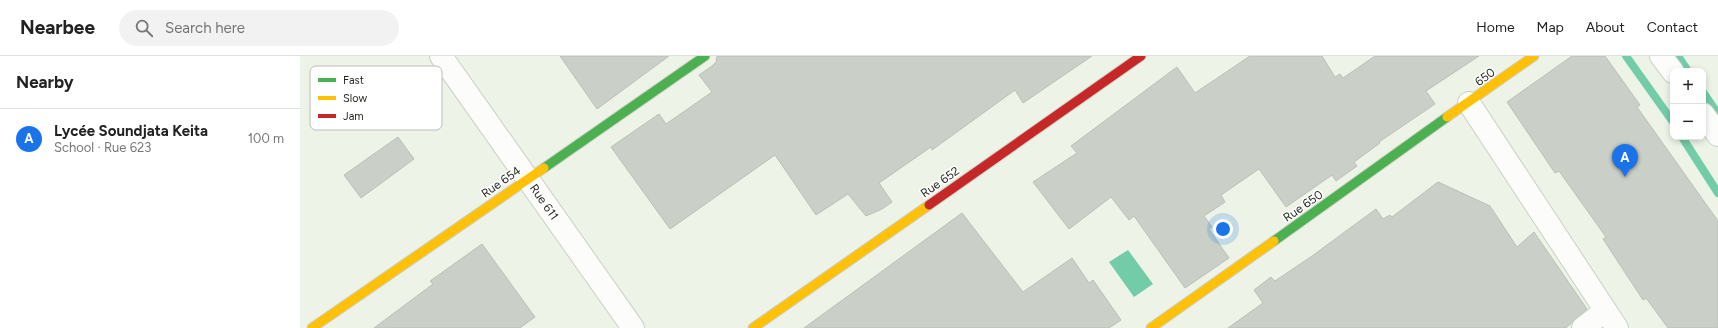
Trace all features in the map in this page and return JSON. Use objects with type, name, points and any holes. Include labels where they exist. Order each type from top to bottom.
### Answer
[{"type":"street","name":"Rue 611","points":[[441,56],[633,328]]},
{"type":"street","name":"Rue 654","points":[[312,328],[705,56]]},
{"type":"street","name":"Rue 652","points":[[754,328],[1141,56]]},
{"type":"street","name":"650","points":[[1469,103],[1534,56]]},
{"type":"street","points":[[1661,56],[1670,68]]},
{"type":"street","points":[[1469,103],[1611,320],[1583,328]]},
{"type":"street","name":"Rue 650","points":[[1151,328],[1469,103]]},
{"type":"street","points":[[1706,118],[1718,135]]},
{"type":"shaded area","points":[[1128,250],[1153,284],[1134,297],[1109,262]]},
{"type":"building","points":[[560,56],[669,56],[597,109]]},
{"type":"building","points":[[717,56],[1092,56],[1023,103],[1015,90],[932,150],[931,147],[879,183],[892,202],[882,209],[866,216],[848,194],[816,215],[775,155],[670,229],[611,147],[659,114],[666,124],[712,92],[699,75],[716,62]]},
{"type":"building","points":[[1250,56],[1322,56],[1335,77],[1340,74],[1343,78],[1375,56],[1479,56],[1426,91],[1435,104],[1379,142],[1380,143],[1354,162],[1357,166],[1336,181],[1332,175],[1286,207],[1259,169],[1221,195],[1225,202],[1204,216],[1212,227],[1209,229],[1229,258],[1185,288],[1134,216],[1129,220],[1111,197],[1069,229],[1033,182],[1077,153],[1071,146],[1177,67],[1195,93]]},
{"type":"building","points":[[1572,56],[1605,56],[1640,105],[1637,107],[1718,221],[1718,328],[1668,328],[1646,298],[1643,300],[1603,239],[1606,237],[1559,171],[1555,173],[1507,102]]},
{"type":"building","points":[[398,137],[414,159],[361,198],[344,175]]},
{"type":"building","points":[[1438,182],[1490,206],[1517,247],[1534,232],[1587,309],[1566,328],[1228,328],[1263,303],[1254,290],[1271,277],[1275,281],[1376,209],[1383,219],[1390,215],[1392,217]]},
{"type":"building","points":[[962,213],[1023,292],[1072,258],[1089,283],[1093,280],[1121,320],[1109,328],[804,328]]},
{"type":"building","points":[[482,244],[535,317],[520,328],[374,328],[433,284],[430,281]]},
{"type":"waterway","points":[[1626,56],[1670,118]]},
{"type":"waterway","points":[[1678,56],[1686,68]]},
{"type":"waterway","points":[[1706,96],[1718,114]]},
{"type":"waterway","points":[[1684,140],[1718,193]]},
{"type":"traffic: fast","points":[[544,168],[705,56]]},
{"type":"traffic: fast","points":[[1274,241],[1447,117]]},
{"type":"traffic: slow","points":[[1447,117],[1534,56]]},
{"type":"traffic: slow","points":[[312,328],[544,168]]},
{"type":"traffic: slow","points":[[753,328],[929,205]]},
{"type":"traffic: slow","points":[[1151,328],[1274,241]]},
{"type":"traffic: jam","points":[[929,205],[1141,56]]},
{"type":"place","name":"Lycée Soundjata Keita","points":[[1625,177]]}]
